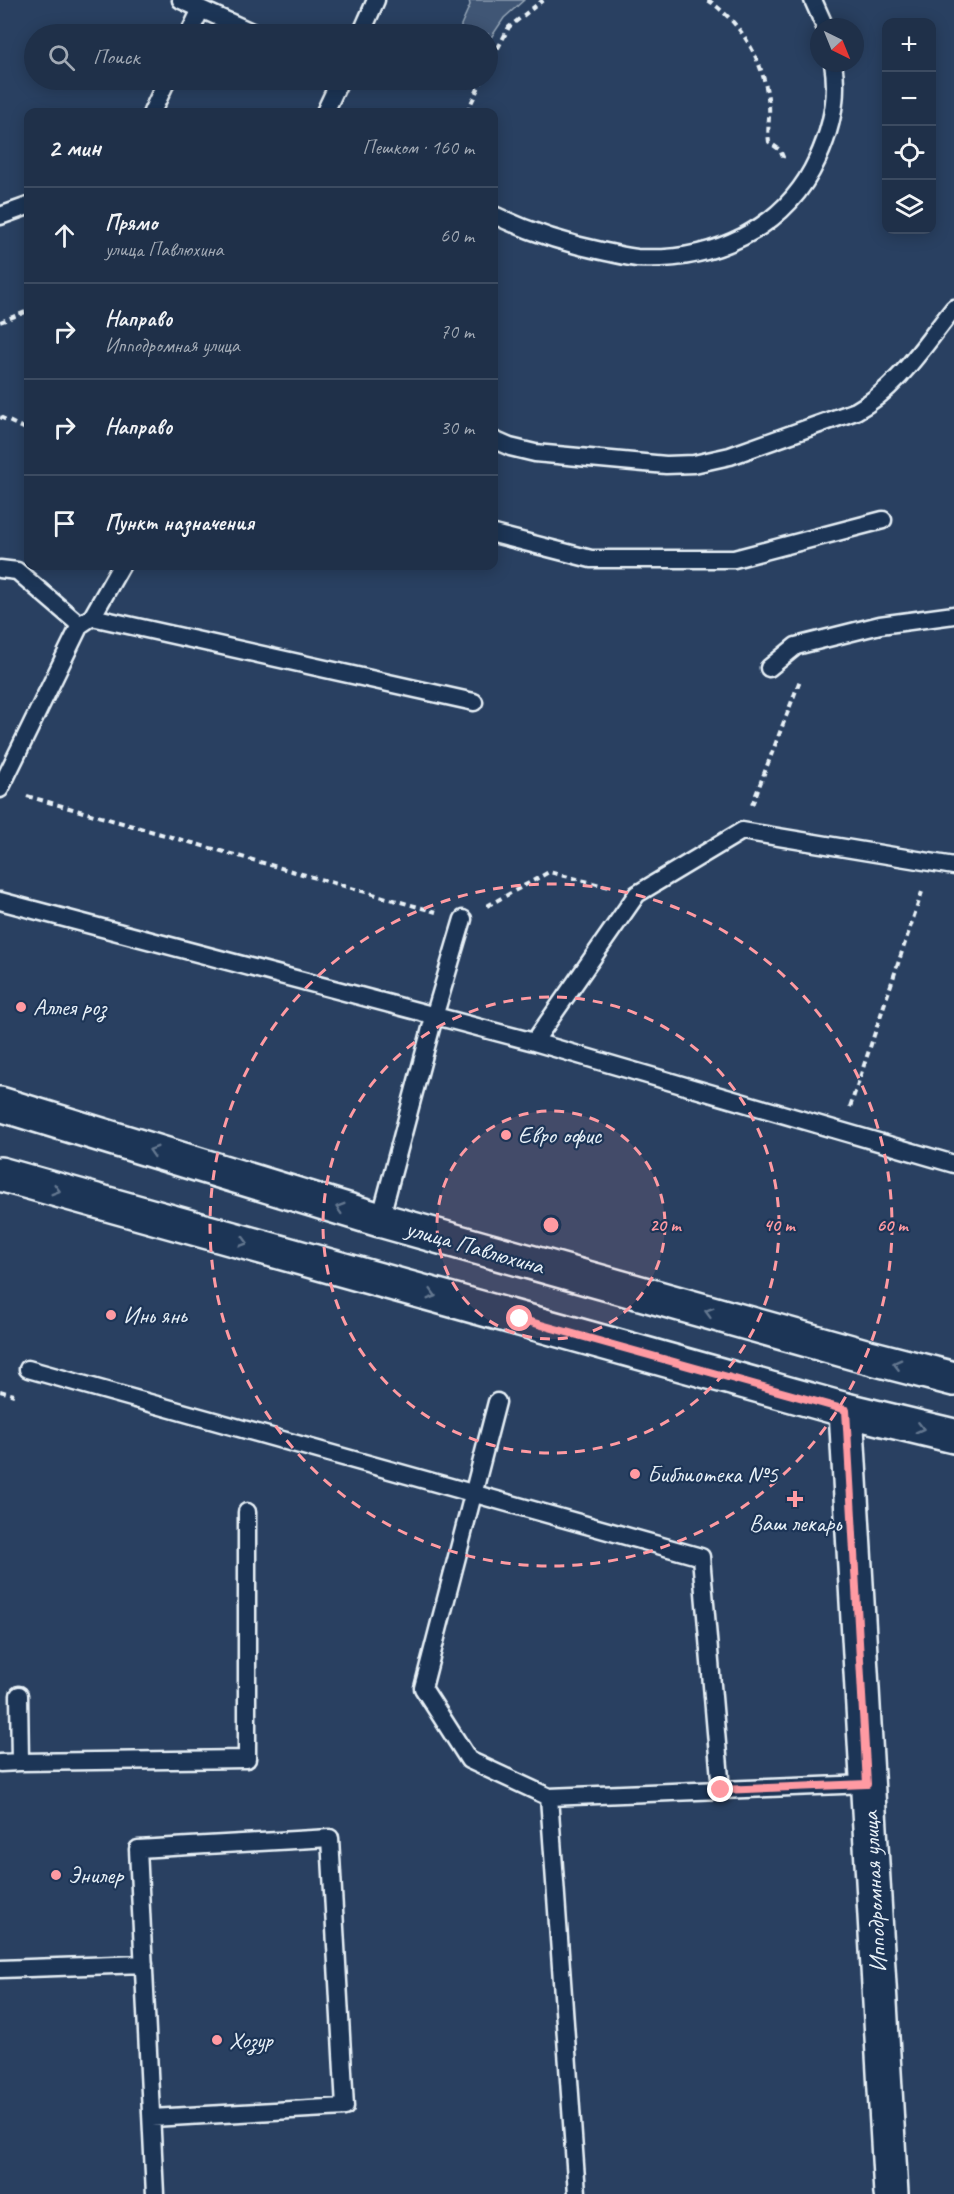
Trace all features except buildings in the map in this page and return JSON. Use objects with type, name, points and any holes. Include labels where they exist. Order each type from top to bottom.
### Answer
[{"type":"main road","name":"улица Павлюхина","points":[[0,1104],[380,1220],[865,1356],[954,1378]]},
{"type":"main road","points":[[0,1174],[846,1410],[954,1436]]},
{"type":"main road","name":"Ипподромная улица","points":[[846,1410],[891,2194]]},
{"type":"lane","points":[[181,0],[234,24]]},
{"type":"lane","points":[[365,24],[376,0]]},
{"type":"lane","points":[[813,0],[821,18]]},
{"type":"lane","points":[[194,24],[201,9]]},
{"type":"lane","points":[[498,217],[541,235],[636,258],[684,256],[726,245],[747,236],[777,216],[797,194],[811,173],[828,136],[834,103],[833,72]]},
{"type":"lane","points":[[154,108],[162,90]]},
{"type":"lane","points":[[327,108],[335,90]]},
{"type":"lane","points":[[0,216],[24,207]]},
{"type":"lane","points":[[498,442],[535,453],[666,465],[710,462],[846,415],[870,403],[893,384],[954,309]]},
{"type":"lane","points":[[498,535],[591,559],[734,559],[883,519]]},
{"type":"lane","points":[[0,569],[17,571],[86,621],[474,702]]},
{"type":"lane","points":[[0,789],[86,621],[118,570]]},
{"type":"lane","points":[[769,668],[796,646],[880,625],[954,615]]},
{"type":"lane","points":[[534,1042],[637,894],[742,831],[954,867]]},
{"type":"lane","points":[[0,901],[534,1042],[954,1164]]},
{"type":"lane","points":[[380,1220],[434,1017],[463,920]]},
{"type":"lane","points":[[28,1369],[701,1557],[721,1790]]},
{"type":"lane","points":[[497,1402],[423,1688],[469,1760],[549,1797],[867,1784]]},
{"type":"lane","points":[[0,1763],[247,1759],[247,1512]]},
{"type":"lane","points":[[19,1695],[20,1762]]},
{"type":"lane","points":[[549,1797],[577,2193]]},
{"type":"lane","points":[[152,2118],[345,2107],[330,1839],[138,1849],[155,2194]]},
{"type":"lane","points":[[0,1969],[144,1965]]},
{"type":"path","points":[[498,49],[510,27],[543,0]]},
{"type":"path","points":[[708,0],[720,8],[739,29],[754,52],[764,79],[769,142],[780,150],[783,157]]},
{"type":"path","points":[[469,108],[477,90]]},
{"type":"path","points":[[0,322],[24,313]]},
{"type":"path","points":[[0,417],[24,428]]},
{"type":"path","points":[[742,831],[801,676]]},
{"type":"path","points":[[0,789],[463,920],[549,872],[637,894]]},
{"type":"path","points":[[842,1132],[932,863]]},
{"type":"shaded area","points":[[469,0],[524,0],[504,18],[498,27],[498,24],[461,24],[470,5]]},
{"type":"place","name":"Аллея роз","points":[[21,1007]]},
{"type":"place","name":"Евро офис","points":[[506,1135]]},
{"type":"place","name":"Инь янь","points":[[111,1315]]},
{"type":"place","name":"Библиотека №5","points":[[635,1474]]},
{"type":"place","name":"Ваш лекарь","points":[[795,1499]]},
{"type":"place","name":"Энилер","points":[[56,1875]]},
{"type":"place","name":"Хозур","points":[[217,2040]]},
{"type":"route","points":[[520,1319],[846,1410],[867,1784],[721,1790]]}]
